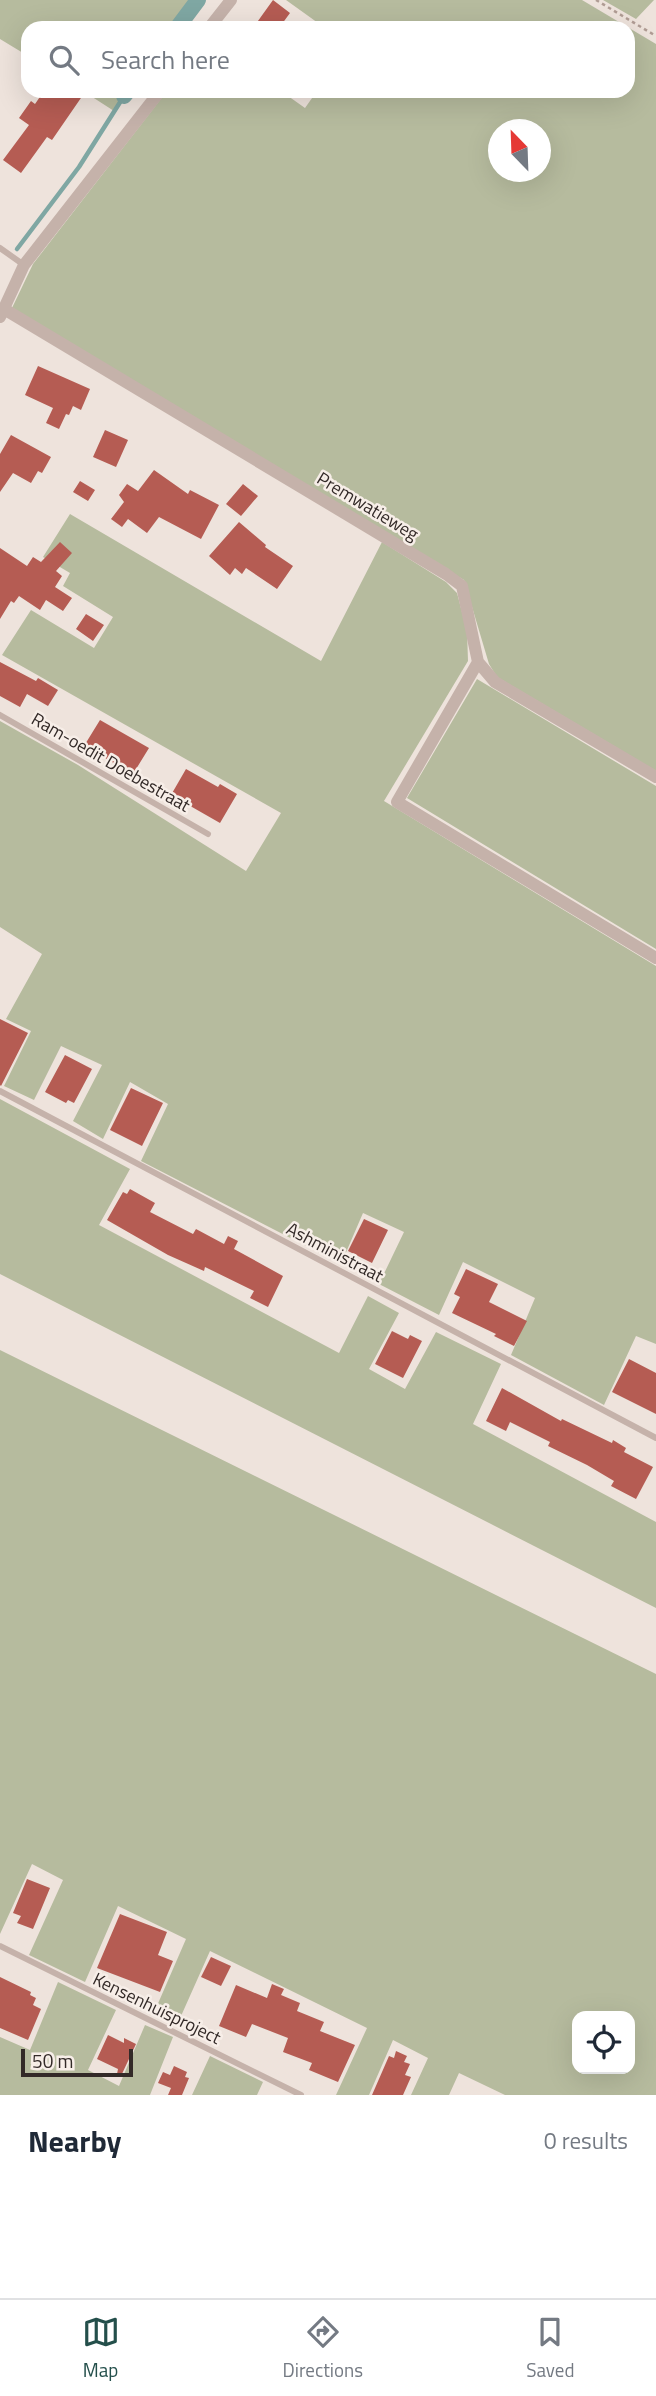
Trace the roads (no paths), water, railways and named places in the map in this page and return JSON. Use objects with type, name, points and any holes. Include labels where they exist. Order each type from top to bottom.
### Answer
[{"type":"street","points":[[214,21],[231,0]]},
{"type":"street","points":[[2,313],[24,265],[155,98]]},
{"type":"street","name":"Premwatieweg","points":[[2,313],[446,574],[462,586],[478,662]]},
{"type":"street","points":[[656,777],[495,682],[478,662],[397,802],[656,958]]},
{"type":"lane","points":[[0,248],[24,265]]},
{"type":"lane","name":"Ram-oedit Doebestraat","points":[[0,715],[208,834]]},
{"type":"lane","name":"Ashministraat","points":[[0,1091],[656,1438]]},
{"type":"lane","name":"Kensenhuisproject","points":[[0,1946],[301,2095]]},
{"type":"waterway","points":[[182,21],[198,0]]},
{"type":"waterway","points":[[17,249],[79,167],[123,98]]}]
